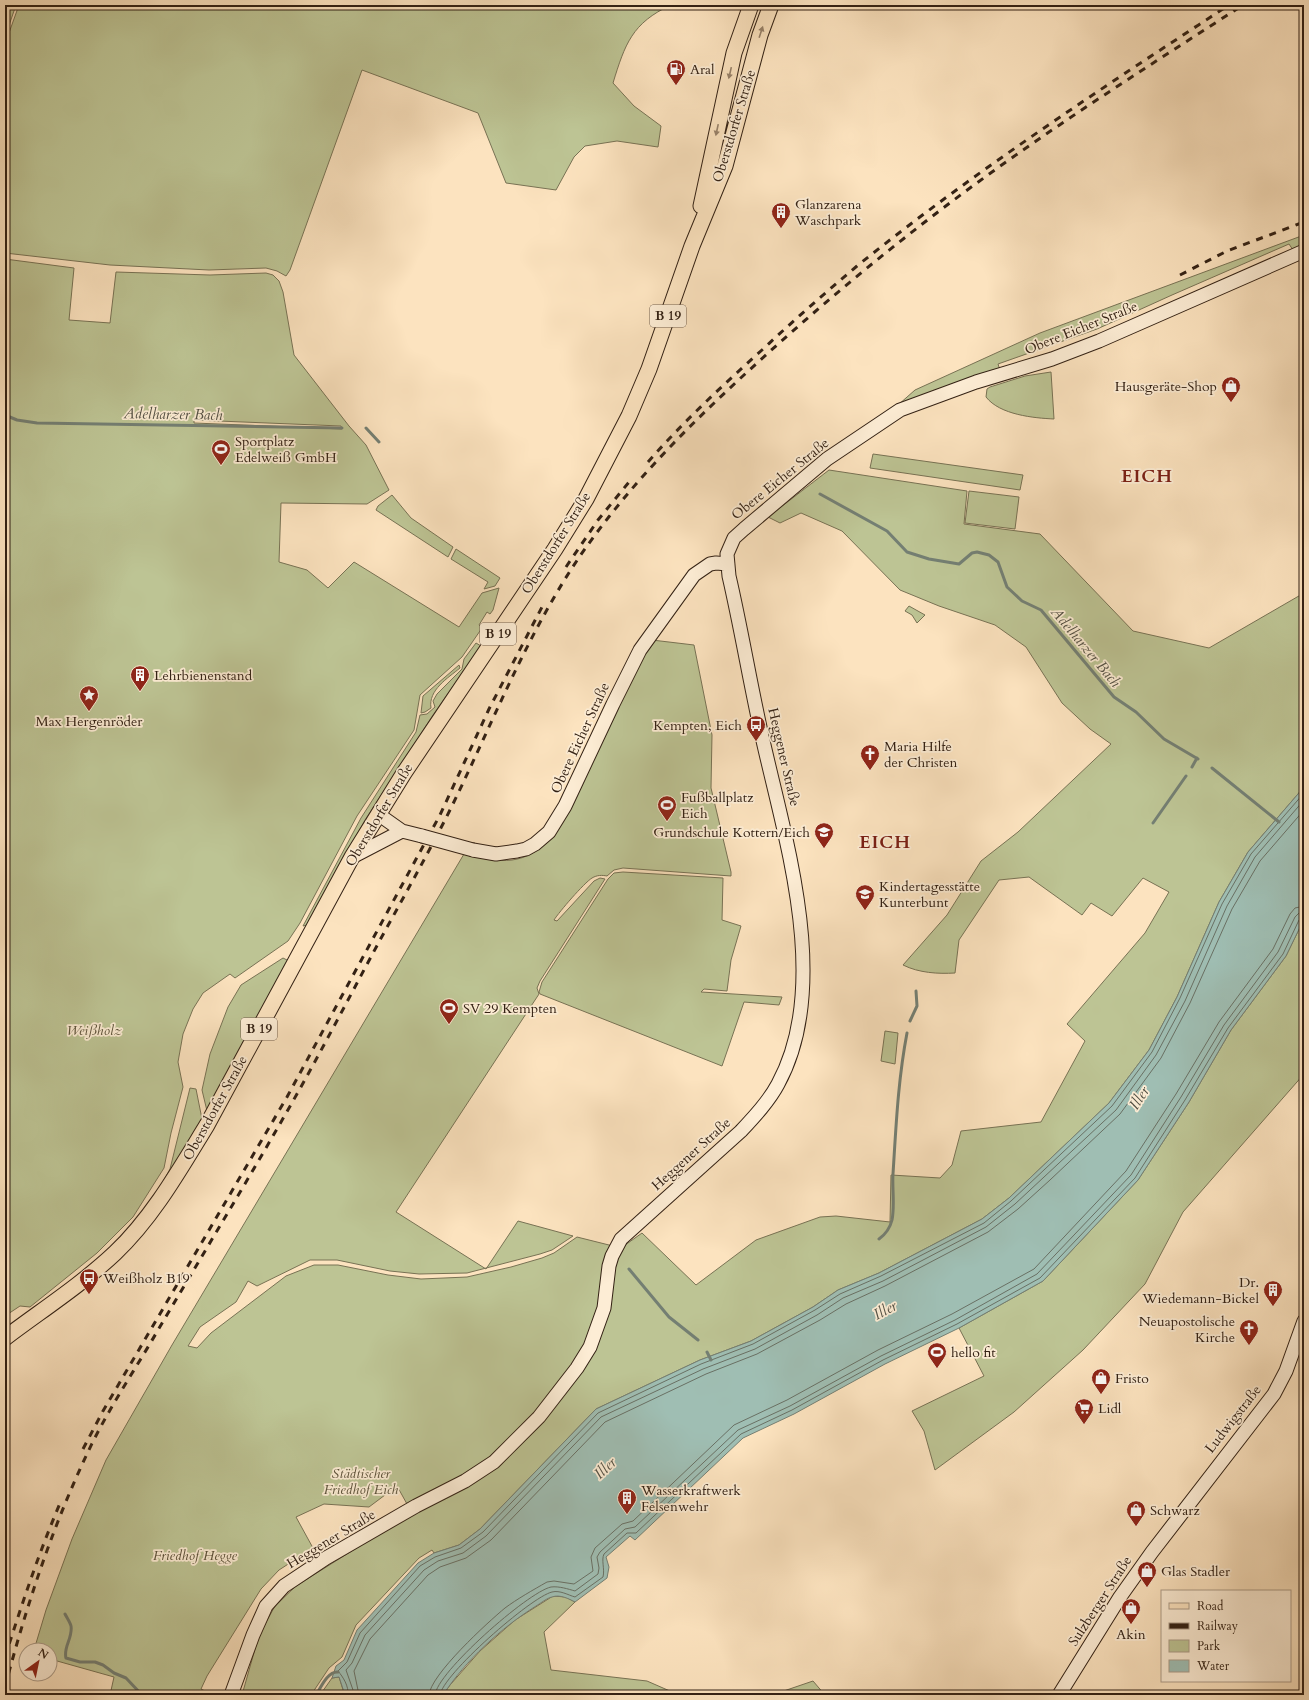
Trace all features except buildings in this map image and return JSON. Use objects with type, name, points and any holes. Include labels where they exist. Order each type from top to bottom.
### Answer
[{"type":"main road","name":"Oberstdorfer Straße","points":[[692,246],[734,53],[751,5]]},
{"type":"main road","name":"Oberstdorfer Straße","points":[[5,1338],[74,1288],[111,1256],[141,1224],[162,1197],[207,1125],[352,858],[378,814],[449,705],[555,549],[586,499],[643,386],[692,246],[725,166],[760,35],[771,5]]},
{"type":"street","name":"Obere Eicher Straße","points":[[378,814],[402,831],[473,850],[496,854],[526,849],[535,844],[549,832],[566,806],[613,704],[640,650],[694,575],[710,564],[728,564],[727,554],[734,538],[827,459],[900,410],[976,382],[1052,359],[1079,349],[1304,251]]},
{"type":"street","name":"Heggener Straße","points":[[231,1695],[253,1635],[266,1606],[284,1586],[326,1558],[416,1506],[465,1481],[494,1462],[539,1417],[576,1368],[590,1346],[604,1308],[609,1266],[612,1256],[621,1239],[745,1126],[758,1112],[778,1085],[790,1058],[798,1029],[802,992],[801,933],[796,885],[763,742],[728,564]]},
{"type":"street","points":[[352,858],[402,831]]},
{"type":"street","name":"Ludwigstraße","points":[[1170,1526],[1274,1394],[1286,1371],[1304,1321]]},
{"type":"street","name":"Sulzberger Straße","points":[[1059,1695],[1120,1597],[1170,1526]]},
{"type":"green space","points":[[5,5],[16,5],[5,37]]},
{"type":"green space","points":[[19,5],[671,5],[647,19],[632,36],[626,46],[613,83],[634,106],[661,126],[658,147],[617,141],[585,146],[574,157],[556,190],[506,183],[478,113],[362,70],[290,270],[286,276],[277,271],[266,268],[209,270],[110,265],[5,253],[5,44]]},
{"type":"green space","points":[[1304,235],[1304,245],[1293,250],[1289,244],[1097,329],[998,364],[1000,370],[898,405],[915,390],[1040,333]]},
{"type":"green space","name":"Weißholz","points":[[5,259],[74,268],[69,320],[110,323],[116,272],[210,275],[266,273],[273,275],[279,281],[283,292],[294,355],[349,426],[366,445],[389,490],[367,504],[281,503],[279,562],[307,570],[328,588],[354,562],[459,627],[482,593],[499,588],[493,610],[490,614],[487,612],[479,625],[482,628],[462,657],[420,695],[414,730],[357,816],[300,923],[288,941],[235,978],[230,974],[203,993],[193,1009],[183,1034],[178,1062],[183,1087],[164,1168],[133,1217],[97,1253],[30,1307],[20,1306],[5,1316]],"holes":[[[194,420],[341,426],[342,429],[194,423]]]},
{"type":"green space","points":[[1051,372],[1054,419],[1037,418],[1008,412],[992,403],[986,397],[987,389],[990,387],[1025,376]]},
{"type":"green space","points":[[873,454],[1023,475],[1020,490],[870,468]]},
{"type":"green space","points":[[829,470],[967,491],[964,524],[1040,534],[1133,631],[1209,648],[1304,593],[1304,787],[1248,852],[1219,902],[1177,997],[1149,1050],[1109,1103],[1009,1198],[982,1219],[879,1273],[838,1290],[813,1307],[751,1341],[700,1360],[596,1409],[480,1529],[459,1545],[434,1553],[432,1550],[419,1558],[356,1625],[342,1657],[329,1668],[311,1695],[242,1695],[259,1635],[275,1606],[296,1586],[412,1513],[397,1486],[369,1507],[324,1504],[296,1517],[313,1548],[279,1570],[261,1589],[207,1676],[201,1689],[207,1692],[205,1695],[110,1695],[114,1677],[58,1661],[58,1642],[36,1642],[46,1610],[72,1539],[106,1460],[172,1345],[464,854],[490,859],[512,860],[522,858],[543,846],[554,836],[618,705],[652,640],[694,645],[712,735],[711,788],[731,876],[623,868],[614,870],[607,876],[601,875],[588,881],[554,920],[557,921],[594,881],[600,878],[605,879],[540,981],[537,988],[539,994],[396,1212],[485,1268],[467,1273],[419,1274],[390,1271],[337,1260],[310,1260],[257,1286],[248,1281],[236,1302],[200,1327],[188,1346],[197,1348],[211,1333],[286,1276],[314,1265],[338,1265],[388,1275],[421,1279],[467,1277],[542,1258],[554,1253],[577,1237],[621,1248],[642,1233],[696,1285],[756,1240],[820,1217],[836,1216],[890,1222],[891,1175],[940,1178],[952,1165],[961,1131],[1041,1122],[1085,1041],[1067,1024],[1145,933],[1169,892],[1143,878],[1112,916],[1091,903],[1082,915],[1029,877],[999,880],[959,940],[955,973],[915,970],[903,965],[947,915],[981,861],[1018,832],[1111,744],[1090,729],[1062,703],[1026,647],[995,625],[939,606],[900,590],[842,531],[801,513],[780,523],[768,517]]},
{"type":"green space","points":[[969,491],[1019,497],[1015,529],[965,523]]},
{"type":"green space","points":[[392,495],[411,518],[453,547],[448,557],[376,510],[378,506]]},
{"type":"green space","points":[[456,549],[500,578],[495,586],[484,589],[488,582],[451,559]]},
{"type":"green space","points":[[909,606],[925,615],[917,623],[912,615],[905,611]]},
{"type":"green space","points":[[476,643],[481,646],[433,715],[365,820],[307,925],[303,926],[361,818],[416,732],[420,715],[427,714],[435,707],[433,701],[437,694],[462,669],[464,659]]},
{"type":"green space","points":[[459,665],[460,668],[445,680],[436,690],[431,702],[431,708],[421,713],[423,696]]},
{"type":"green space","points":[[623,872],[723,878],[722,920],[741,926],[731,960],[727,991],[704,989],[701,992],[782,997],[779,1005],[744,1002],[722,1066],[540,994],[539,992],[542,982],[608,879],[614,873]]},
{"type":"green space","points":[[1304,919],[1304,1074],[1183,1212],[1145,1284],[1083,1350],[1014,1412],[935,1470],[924,1431],[912,1411],[984,1376],[959,1328],[1043,1281],[1138,1180],[1189,1102],[1231,1030],[1286,956]]},
{"type":"green space","points":[[283,958],[289,961],[207,1111],[202,1090],[210,1054],[228,1007],[241,985]]},
{"type":"green space","points":[[885,1031],[898,1033],[895,1064],[881,1061]]},
{"type":"green space","points":[[190,1088],[196,1089],[202,1119],[178,1163],[156,1194],[170,1169]]},
{"type":"green space","points":[[518,1221],[573,1236],[552,1250],[487,1268]]},
{"type":"green space","points":[[553,1596],[566,1597],[575,1602],[544,1632],[551,1670],[647,1681],[679,1695],[443,1695],[480,1651],[515,1620]]},
{"type":"green space","points":[[339,1677],[344,1693],[343,1695],[320,1695],[332,1678]]},
{"type":"green space","points":[[813,1681],[825,1695],[772,1695]]},
{"type":"water","name":"Iller","points":[[1304,787],[1304,919],[1286,956],[1231,1030],[1189,1102],[1138,1180],[1043,1281],[959,1328],[885,1364],[794,1414],[743,1438],[635,1540],[630,1536],[606,1557],[609,1567],[607,1578],[575,1602],[558,1596],[546,1599],[510,1624],[473,1657],[443,1695],[343,1695],[344,1692],[339,1677],[332,1678],[336,1666],[344,1660],[357,1630],[418,1563],[434,1553],[459,1545],[480,1529],[596,1409],[700,1360],[751,1341],[813,1307],[838,1290],[879,1273],[982,1219],[1009,1198],[1109,1103],[1149,1050],[1177,997],[1219,902],[1248,852]]},
{"type":"waterway","name":"Adelharzer Bach","points":[[5,415],[17,420],[37,423],[342,428]]},
{"type":"waterway","name":"Adelharzer Bach","points":[[366,428],[379,442]]},
{"type":"waterway","name":"Adelharzer Bach","points":[[820,494],[887,531],[907,552],[929,559],[959,564],[972,553],[977,552],[989,555],[998,562],[1007,587],[1022,601],[1041,610],[1114,697],[1136,712],[1164,739],[1198,759]]},
{"type":"waterway","points":[[1192,767],[1197,758]]},
{"type":"waterway","name":"Adelharzer Bach","points":[[1212,768],[1279,822]]},
{"type":"waterway","points":[[1153,823],[1186,776]]},
{"type":"waterway","points":[[910,1021],[917,1006],[916,991]]},
{"type":"waterway","points":[[879,1239],[889,1228],[893,1214],[896,1121],[901,1068],[907,1033]]},
{"type":"waterway","points":[[629,1269],[669,1317],[698,1340]]},
{"type":"waterway","points":[[707,1352],[711,1360]]},
{"type":"waterway","points":[[65,1614],[71,1624],[71,1635],[65,1654],[66,1658],[80,1662],[95,1662],[103,1665],[114,1673],[126,1678],[142,1695]]},
{"type":"waterway","points":[[316,1695],[328,1677],[334,1672],[338,1672]]},
{"type":"railway","points":[[648,462],[689,418],[797,318],[857,266],[947,197],[1040,131],[1229,5]]},
{"type":"railway","points":[[5,1687],[31,1598],[51,1539],[74,1482],[94,1440],[304,1081],[446,818],[537,629],[572,568],[593,538],[662,455],[714,403],[794,330],[877,260],[963,193],[1023,150],[1116,87],[1243,5]]},
{"type":"railway","points":[[1180,275],[1227,251],[1304,222]]},
{"type":"railway","points":[[566,567],[598,520],[629,482]]},
{"type":"railway","points":[[83,1449],[103,1411],[287,1097],[440,815],[489,709],[542,607]]},
{"type":"railway","points":[[5,1657],[24,1598],[61,1501]]},
{"type":"place","name":"Aral","points":[[676,86]]},
{"type":"place","name":"Glanzarena Waschpark","points":[[781,229]]},
{"type":"place","name":"Hausgeräte-Shop","points":[[1231,403]]},
{"type":"place","name":"Sportplatz Edelweiß GmbH","points":[[221,466]]},
{"type":"place","name":"Lehrbienenstand","points":[[140,692]]},
{"type":"place","name":"Max Hergenröder","points":[[89,712]]},
{"type":"place","name":"Kempten, Eich","points":[[756,742]]},
{"type":"place","name":"Maria Hilfe der Christen","points":[[870,771]]},
{"type":"place","name":"Fußballplatz Eich","points":[[667,822]]},
{"type":"place","name":"Grundschule Kottern/Eich","points":[[824,849]]},
{"type":"place","name":"Kindertagesstätte Kunterbunt","points":[[865,911]]},
{"type":"place","name":"SV 29 Kempten","points":[[449,1025]]},
{"type":"place","name":"Weißholz B19","points":[[89,1295]]},
{"type":"place","name":"Dr. Wiedemann-Bickel","points":[[1273,1307]]},
{"type":"place","name":"Neuapostolische Kirche","points":[[1249,1346]]},
{"type":"place","name":"hello fit","points":[[937,1369]]},
{"type":"place","name":"Fristo","points":[[1101,1395]]},
{"type":"place","name":"Lidl","points":[[1084,1425]]},
{"type":"place","name":"Wasserkraftwerk Felsenwehr","points":[[627,1515]]},
{"type":"place","name":"Schwarz","points":[[1136,1527]]},
{"type":"place","name":"Glas Stadler","points":[[1147,1588]]},
{"type":"place","name":"Akin","points":[[1131,1625]]},
{"type":"district","name":"EICH","points":[[1147,476]]},
{"type":"district","name":"EICH","points":[[885,842]]},
{"type":"park label","name":"Städtischer Friedhof Eich","points":[[361,1482]]},
{"type":"park label","name":"Friedhof Hegge","points":[[195,1555]]}]
